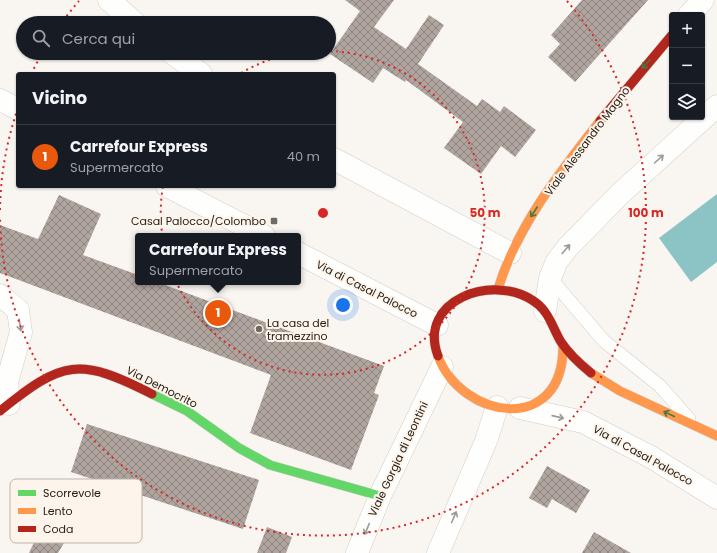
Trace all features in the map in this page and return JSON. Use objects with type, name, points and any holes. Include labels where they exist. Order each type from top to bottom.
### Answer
[{"type":"street","points":[[109,0],[128,16]]},
{"type":"street","points":[[693,12],[703,0]]},
{"type":"street","name":"Viale Alessandro Magno","points":[[498,289],[510,252],[534,213],[581,145],[617,98],[669,38]]},
{"type":"street","points":[[182,60],[198,72]]},
{"type":"street","points":[[0,100],[16,108]]},
{"type":"street","points":[[545,311],[550,278],[557,261],[568,247],[621,193],[717,106]]},
{"type":"street","points":[[336,160],[510,252]]},
{"type":"street","points":[[171,188],[258,233]]},
{"type":"street","name":"Via di Casal Palocco","points":[[301,255],[437,325]]},
{"type":"street","points":[[562,344],[563,368],[554,389],[540,402],[520,408],[497,407],[467,393],[455,382],[442,367],[435,348],[434,337],[437,325],[445,310],[456,299],[474,292],[498,289],[524,296],[545,311],[562,344],[601,380],[620,391],[717,436]]},
{"type":"street","points":[[0,295],[18,310],[21,332],[7,382],[4,407]]},
{"type":"street","name":"Viale Gorgia di Leontini","points":[[357,553],[380,496],[442,367]]},
{"type":"street","name":"Via Democrito","points":[[4,407],[46,377],[58,372],[69,369],[95,370],[119,378],[190,414],[253,458],[270,465],[380,496]]},
{"type":"street","points":[[438,553],[486,441],[497,407]]},
{"type":"street","name":"Via di Casal Palocco","points":[[520,408],[583,422],[651,457],[717,498]]},
{"type":"lane","points":[[550,278],[604,341],[660,386],[695,426]]},
{"type":"water","points":[[717,194],[717,262],[691,282],[659,238]]},
{"type":"building","points":[[345,0],[394,0],[374,27],[406,49],[429,15],[444,25],[418,64],[477,106],[482,99],[500,112],[504,106],[536,130],[515,157],[501,146],[481,174],[444,148],[463,122],[406,80],[405,82],[383,68],[373,83],[336,58],[336,45],[360,11]]},
{"type":"building","points":[[582,0],[648,0],[575,82],[548,57],[560,44],[551,35]]},
{"type":"building","points":[[59,195],[101,214],[83,255],[135,274],[135,285],[165,285],[384,366],[374,393],[379,395],[351,470],[250,433],[271,375],[0,273],[0,225],[38,239]]},
{"type":"building","points":[[87,424],[259,480],[243,529],[142,496],[142,479],[92,479],[71,472]]},
{"type":"building","points":[[547,466],[590,490],[576,513],[552,499],[547,508],[529,498]]},
{"type":"building","points":[[267,527],[292,537],[286,553],[257,553]]},
{"type":"building","points":[[594,532],[631,553],[582,553]]},
{"type":"building","points":[[34,543],[64,543],[58,553],[29,553]]},
{"type":"traffic: fast","points":[[152,394],[187,411],[239,448],[270,465],[380,496]]},
{"type":"traffic: slow","points":[[498,289],[516,243],[541,200],[600,121]]},
{"type":"traffic: slow","points":[[438,356],[450,377],[467,394],[488,404],[510,409],[530,406],[547,394],[559,374],[563,345]]},
{"type":"traffic: slow","points":[[591,373],[620,391],[717,436]]},
{"type":"traffic: jam","points":[[600,121],[669,39]]},
{"type":"traffic: jam","points":[[438,356],[434,336],[438,320],[448,307],[462,297],[479,292],[497,290],[516,293],[538,304],[550,319],[564,346],[575,359],[591,373]]},
{"type":"traffic: jam","points":[[0,411],[40,382],[57,373],[72,370],[88,370],[106,374],[152,394]]},
{"type":"place","name":"Casal Palocco/Colombo","points":[[274,221]]},
{"type":"place","name":"Carrefour Express","points":[[218,313]]},
{"type":"place","name":"La casa del tramezzino","points":[[259,329]]}]
